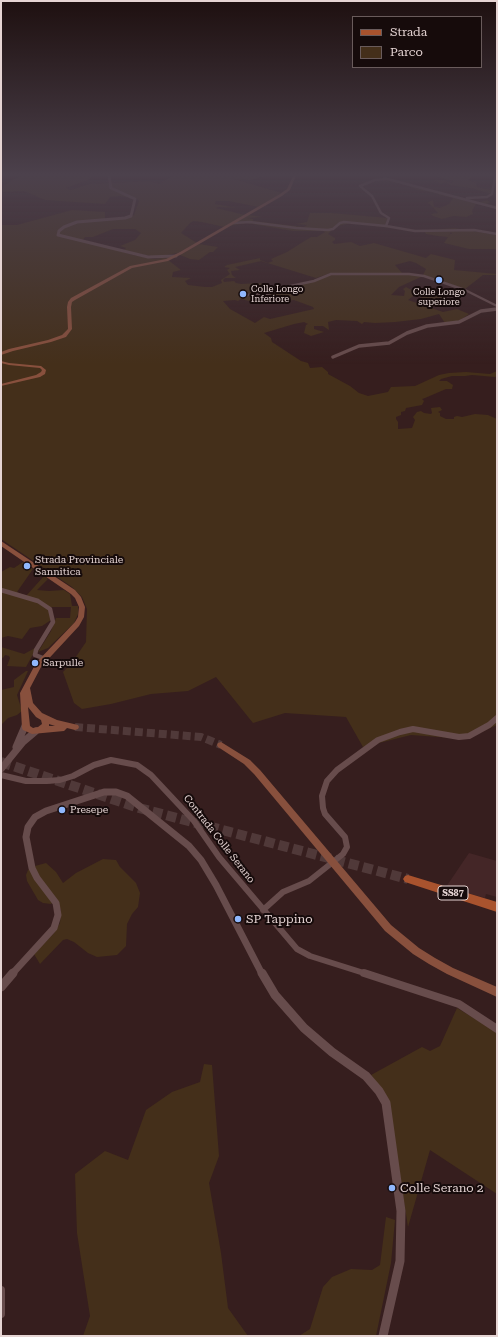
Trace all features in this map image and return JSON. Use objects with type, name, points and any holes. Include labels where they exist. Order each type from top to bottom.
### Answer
[{"type":"main road","points":[[1,354],[64,336],[70,329],[69,307],[72,299],[131,267],[167,260],[206,238]]},
{"type":"main road","points":[[1,362],[41,367],[44,370],[43,373],[38,376],[1,385]]},
{"type":"main road","points":[[2,544],[73,592],[81,602],[82,612],[77,624],[43,658],[38,665],[26,687],[23,702],[25,724],[29,730],[38,731],[75,727],[42,717],[31,717],[25,724]]},
{"type":"main road","points":[[26,687],[30,704],[42,717],[46,725],[38,731]]},
{"type":"main road","points":[[221,745],[247,762],[257,772],[388,928],[416,951],[432,961],[450,971],[497,992]]},
{"type":"main road","name":"SS87","points":[[408,878],[497,907]]},
{"type":"street","points":[[72,238],[148,257],[176,256]]},
{"type":"street","points":[[246,295],[267,294],[286,287],[314,281],[331,274],[409,274],[424,276],[466,290],[497,306]]},
{"type":"street","points":[[333,357],[359,346],[389,343],[407,333],[427,326],[459,322],[481,311],[497,309]]},
{"type":"street","points":[[1,590],[38,601],[50,609],[53,622],[36,650],[35,655],[43,658]]},
{"type":"street","points":[[263,910],[283,892],[309,881],[343,854],[347,848],[346,837],[325,814],[322,796],[327,781],[338,770],[378,740],[400,732],[413,729],[459,737],[469,736],[489,725],[497,718]]},
{"type":"street","points":[[14,752],[25,724]]},
{"type":"street","points":[[1,769],[30,735],[38,731]]},
{"type":"street","name":"Contrada Colle Serano","points":[[1,775],[26,781],[47,781],[60,780],[73,776],[94,765],[110,760],[137,765],[151,774],[194,821],[219,857],[297,949],[310,956],[459,1004],[497,1028]]},
{"type":"street","points":[[1,987],[54,928],[58,915],[56,903],[37,878],[32,868],[26,837],[28,827],[35,817],[46,811],[104,792],[116,792],[127,796],[138,804],[189,846],[201,860],[216,885],[263,976],[275,995],[304,1028],[332,1052],[366,1076],[379,1091],[386,1103],[401,1211],[400,1261],[383,1336]]},
{"type":"street","points":[[1,1290],[1,1314]]},
{"type":"shaded area","points":[[469,853],[497,861],[497,897],[486,894],[485,898],[446,887]]},
{"type":"green space","points":[[1,238],[84,238],[83,240],[133,255],[154,259],[170,257],[168,260],[181,270],[173,272],[172,277],[191,278],[185,281],[188,285],[205,287],[212,287],[222,283],[221,280],[230,274],[227,270],[230,268],[224,267],[227,265],[260,258],[260,260],[268,263],[273,261],[271,259],[287,252],[309,238],[335,238],[332,242],[334,244],[351,242],[360,246],[374,243],[426,258],[431,254],[455,260],[454,270],[497,274],[483,275],[465,289],[423,275],[426,269],[416,263],[410,261],[395,265],[403,274],[423,276],[399,287],[391,295],[404,296],[405,291],[403,289],[406,287],[417,293],[408,300],[443,312],[457,309],[469,314],[459,321],[445,323],[439,314],[421,319],[395,322],[364,322],[362,324],[357,321],[336,320],[328,322],[329,330],[323,326],[314,326],[314,329],[324,332],[311,336],[304,333],[306,325],[308,324],[304,322],[264,333],[271,338],[272,342],[301,361],[308,363],[310,368],[322,367],[328,372],[328,374],[350,386],[359,393],[368,396],[388,392],[391,387],[415,386],[439,375],[449,373],[466,372],[490,374],[497,371],[497,376],[495,377],[472,375],[452,376],[441,379],[439,381],[447,381],[453,385],[452,389],[446,389],[422,399],[424,401],[422,405],[406,408],[405,411],[401,412],[401,415],[396,417],[396,419],[398,422],[398,429],[412,428],[415,420],[413,417],[417,412],[421,411],[431,414],[431,408],[440,407],[442,410],[438,412],[440,413],[440,416],[446,419],[454,419],[454,417],[457,416],[462,417],[475,414],[488,415],[497,419],[497,725],[466,739],[411,735],[363,747],[346,717],[285,713],[253,723],[216,677],[188,691],[151,694],[111,704],[82,709],[74,703],[63,672],[71,664],[86,642],[87,609],[82,597],[72,587],[1,539]],"holes":[[[261,261],[316,278],[331,273],[350,275],[327,275],[300,285],[284,285],[271,291],[261,283],[241,284],[234,281],[224,282],[223,280],[225,278],[236,278],[232,275],[231,271],[240,270],[235,267]],[[267,298],[286,301],[294,300],[313,307],[314,309],[270,319],[264,317],[255,323],[230,309],[223,301],[238,301],[241,299],[261,301]]]},
{"type":"green space","points":[[136,238],[190,238],[197,243],[178,253],[156,257],[126,251],[124,250],[126,248],[120,246]]},
{"type":"green space","points":[[447,238],[497,238],[497,249],[469,249],[444,243]]},
{"type":"green space","points":[[199,244],[218,247],[213,252],[210,252],[199,260],[190,259],[180,255]]},
{"type":"green space","points":[[459,289],[462,290],[446,296],[447,297],[436,302],[420,297],[430,291],[442,294]]},
{"type":"green space","points":[[23,562],[33,569],[17,592],[26,596],[44,576],[48,579],[37,590],[64,590],[70,594],[72,606],[78,606],[78,614],[74,623],[48,648],[38,652],[51,631],[56,618],[70,618],[71,607],[50,607],[51,620],[42,626],[30,628],[22,639],[8,636],[1,638],[1,572],[10,567],[14,568]]},
{"type":"green space","points":[[1,647],[24,654],[37,647],[26,667],[7,666],[10,658],[9,656],[5,655],[3,658],[1,657]]},
{"type":"green space","points":[[28,671],[17,695],[22,711],[17,715],[8,718],[1,725],[1,690],[14,687],[14,680]]},
{"type":"green space","points":[[103,859],[116,860],[120,867],[136,883],[140,893],[138,907],[132,914],[127,924],[126,946],[117,955],[97,957],[88,953],[74,942],[67,939],[63,940],[40,964],[34,954],[54,933],[60,923],[61,911],[56,899],[51,904],[43,903],[38,900],[27,881],[26,875],[28,870],[46,863],[56,872],[63,883],[76,873]]},
{"type":"green space","points":[[457,1008],[497,1032],[497,1194],[430,1150],[408,1227],[388,1099],[371,1075],[422,1047],[430,1051],[440,1046]]},
{"type":"green space","points":[[204,1064],[212,1065],[219,1156],[209,1183],[221,1253],[228,1308],[248,1336],[83,1336],[90,1316],[77,1233],[75,1174],[105,1151],[128,1160],[146,1110],[172,1092],[200,1082]]},
{"type":"green space","points":[[386,1217],[395,1220],[391,1263],[376,1336],[299,1336],[310,1329],[323,1287],[332,1277],[351,1269],[372,1270],[380,1265]]},
{"type":"tunnel","points":[[75,727],[201,737],[221,745]]},
{"type":"tunnel","points":[[1,762],[139,808],[408,879]]},
{"type":"place","name":"Colle Longo superiore","points":[[439,280]]},
{"type":"place","name":"Colle Longo Inferiore","points":[[243,294]]},
{"type":"place","name":"Strada Provinciale Sannitica","points":[[27,566]]},
{"type":"place","name":"Sarpulle","points":[[35,663]]},
{"type":"place","name":"Presepe","points":[[62,810]]},
{"type":"place","name":"SP Tappino","points":[[238,919]]},
{"type":"place","name":"Colle Serano 2","points":[[392,1188]]}]
